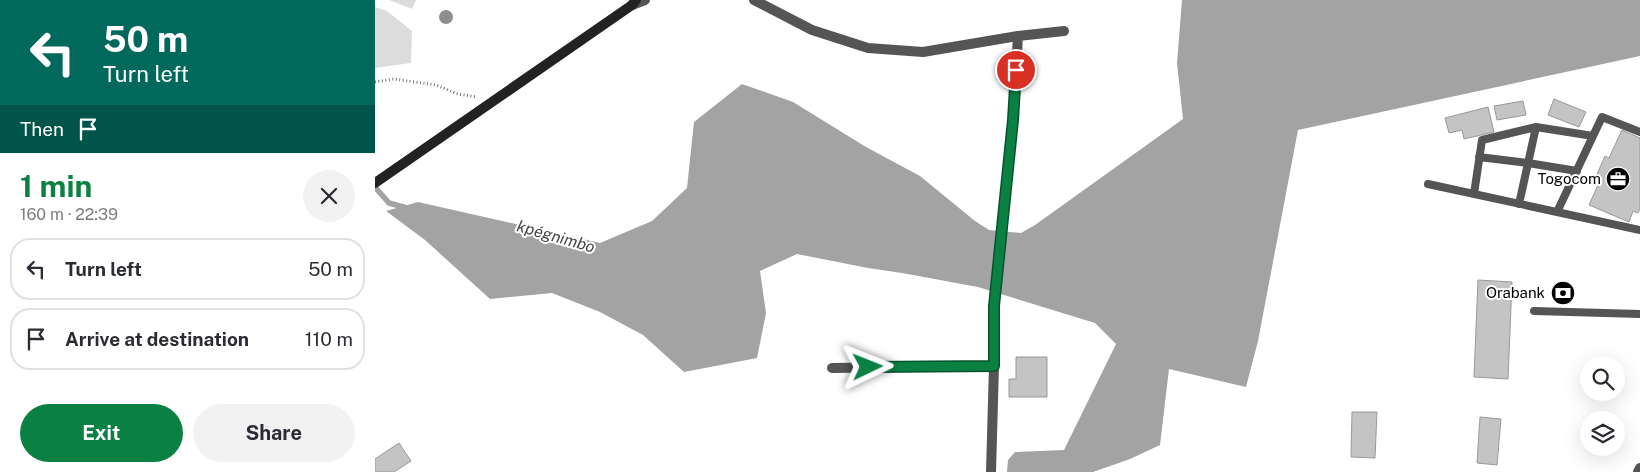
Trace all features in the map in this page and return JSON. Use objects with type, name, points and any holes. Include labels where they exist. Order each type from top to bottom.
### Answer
[{"type":"main road","points":[[375,184],[634,3]]},
{"type":"street","points":[[634,3],[645,0]]},
{"type":"street","points":[[754,0],[812,30],[868,48],[923,52],[1018,36],[1064,31]]},
{"type":"street","points":[[991,472],[994,306],[1001,222],[1012,129],[1018,36]]},
{"type":"street","points":[[831,368],[994,366]]},
{"type":"street","points":[[1638,472],[1640,468]]},
{"type":"lane","points":[[1557,212],[1602,117],[1640,132]]},
{"type":"lane","points":[[1519,204],[1536,127]]},
{"type":"lane","points":[[1474,194],[1482,140],[1536,127],[1593,136]]},
{"type":"lane","points":[[1479,157],[1577,171]]},
{"type":"lane","points":[[1428,184],[1640,230]]},
{"type":"lane","points":[[1534,310],[1640,314]]},
{"type":"path","points":[[375,82],[395,79],[436,85],[458,94],[477,96],[507,92]]},
{"type":"shaded area","points":[[389,0],[416,0],[412,9]]},
{"type":"shaded area","points":[[375,7],[387,11],[412,31],[411,63],[375,68]]},
{"type":"water","points":[[1182,0],[1640,0],[1640,56],[1298,130],[1258,341],[1246,387],[1169,369],[1160,445],[1130,459],[1093,472],[1007,472],[1008,460],[1015,452],[1064,450],[1116,344],[1095,323],[978,287],[797,254],[760,271],[766,313],[757,358],[684,372],[643,335],[600,312],[552,293],[490,299],[425,240],[386,211],[418,202],[600,243],[652,221],[687,188],[694,122],[742,84],[793,102],[866,147],[920,176],[975,221],[989,230],[1021,233],[1035,225],[1183,119],[1177,63]]},
{"type":"building","points":[[1554,99],[1586,112],[1579,127],[1548,115]]},
{"type":"building","points":[[1523,101],[1526,115],[1497,120],[1494,106]]},
{"type":"building","points":[[1488,107],[1494,132],[1464,139],[1462,130],[1449,133],[1445,118]]},
{"type":"building","points":[[1622,130],[1640,138],[1640,209],[1638,213],[1633,211],[1629,222],[1589,205],[1602,176],[1597,174],[1605,156],[1609,158]]},
{"type":"building","points":[[1478,280],[1512,282],[1508,379],[1474,377]]},
{"type":"building","points":[[1016,357],[1047,357],[1047,397],[1009,397],[1009,379],[1016,379]]},
{"type":"building","points":[[1352,412],[1377,412],[1375,458],[1351,457]]},
{"type":"building","points":[[1480,417],[1501,419],[1497,465],[1477,463]]},
{"type":"building","points":[[399,443],[411,461],[394,472],[375,472],[375,459]]},
{"type":"waterway","name":"kpégnimbo","points":[[375,187],[389,203],[407,208]]},
{"type":"place","name":"Togocom","points":[[1618,179]]},
{"type":"place","name":"Orabank","points":[[1563,293]]},
{"type":"route","points":[[868,367],[994,366],[994,306],[1001,222],[1013,120],[1016,70]]}]
